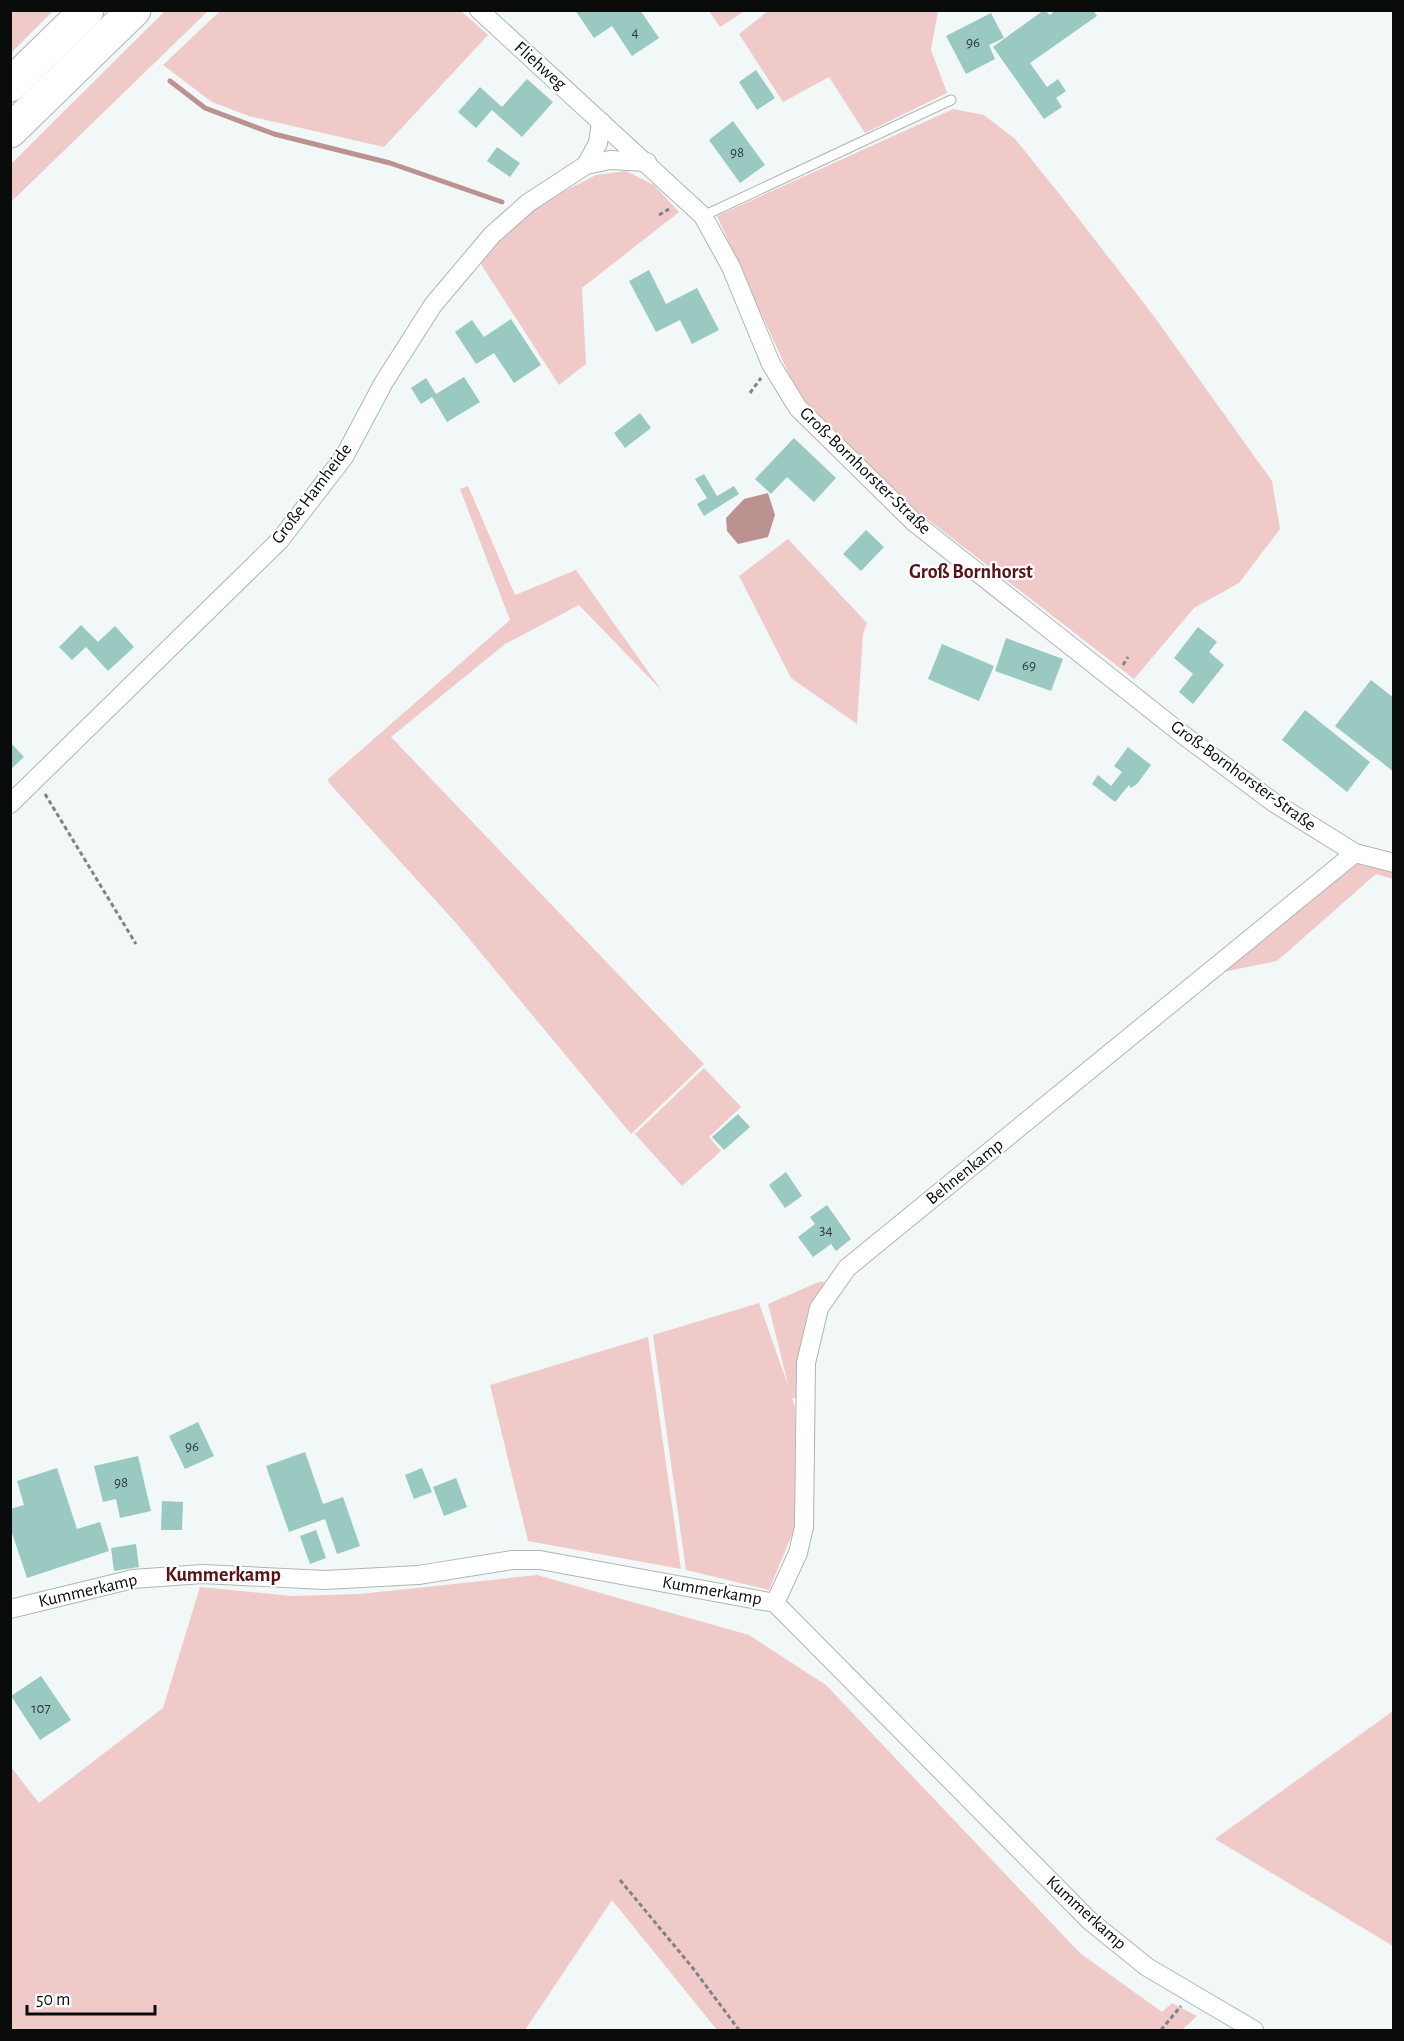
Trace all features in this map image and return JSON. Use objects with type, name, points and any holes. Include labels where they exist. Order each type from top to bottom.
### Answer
[{"type":"highway","points":[[10,85],[87,10]]},
{"type":"highway","points":[[10,131],[134,10]]},
{"type":"street","name":"Fliehweg","points":[[479,10],[601,122]]},
{"type":"street","name":"Groß-Bornhorster-Straße","points":[[601,122],[703,216],[731,267],[771,364],[798,408],[915,523],[1182,734],[1273,802],[1355,854],[1394,863]]},
{"type":"street","points":[[586,165],[598,143],[601,122]]},
{"type":"street","name":"Große Hamheide","points":[[10,804],[280,540],[344,457],[384,382],[433,305],[492,235],[528,203],[586,165],[610,160],[647,162]]},
{"type":"street","name":"Behnenkamp","points":[[775,1603],[798,1553],[804,1527],[806,1364],[819,1308],[848,1268],[1355,854]]},
{"type":"street","name":"Kummerkamp","points":[[10,1609],[133,1579],[202,1574],[325,1580],[418,1575],[512,1560],[540,1560],[775,1603],[1090,1921],[1147,1967],[1254,2031]]},
{"type":"lane","points":[[703,216],[951,100]]},
{"type":"path","points":[[36,780],[136,944]]},
{"type":"path","points":[[620,1880],[692,1967],[740,2031]]},
{"type":"path","points":[[1161,2031],[1192,1994]]},
{"type":"shaded area","points":[[11,10],[53,11],[11,53]]},
{"type":"shaded area","points":[[166,10],[208,11],[11,202],[11,164]]},
{"type":"shaded area","points":[[220,11],[461,11],[488,35],[384,147],[249,116],[212,102],[163,65]]},
{"type":"shaded area","points":[[709,11],[745,11],[720,27]]},
{"type":"shaded area","points":[[768,11],[938,11],[931,50],[947,93],[865,133],[829,77],[783,102],[739,34]]},
{"type":"shaded area","points":[[953,109],[984,115],[1015,139],[1153,315],[1272,481],[1280,529],[1239,583],[1194,608],[1134,679],[912,507],[798,394],[717,216]]},
{"type":"shaded area","points":[[626,171],[654,185],[679,212],[582,288],[586,364],[559,385],[479,261],[526,211],[596,175]]},
{"type":"shaded area","points":[[468,486],[515,595],[576,570],[662,691],[579,605],[505,644],[391,737],[704,1064],[631,1134],[456,923],[329,783],[328,779],[510,620],[460,489]]},
{"type":"shaded area","points":[[768,493],[775,515],[768,537],[738,544],[727,531],[726,518],[744,499]]},
{"type":"shaded area","points":[[788,539],[867,623],[863,634],[857,724],[791,678],[739,576]]},
{"type":"shaded area","points":[[1355,859],[1393,867],[1393,879],[1376,874],[1277,961],[1223,972]]},
{"type":"shaded area","points":[[704,1068],[741,1107],[709,1137],[721,1151],[682,1186],[635,1134]]},
{"type":"shaded area","points":[[821,1281],[828,1285],[808,1310],[800,1361],[801,1399],[792,1398],[795,1407],[796,1525],[769,1590],[686,1570],[653,1335],[759,1303],[789,1388],[768,1304]]},
{"type":"shaded area","points":[[648,1337],[681,1569],[528,1541],[490,1385]]},
{"type":"shaded area","points":[[537,1575],[749,1635],[826,1685],[1080,1953],[1162,2012],[1172,2003],[1197,2016],[1182,2030],[717,2030],[612,1900],[525,2030],[11,2030],[11,1767],[39,1803],[163,1708],[200,1587],[292,1596],[360,1594]]},
{"type":"shaded area","points":[[1393,1711],[1393,1946],[1215,1839]]},
{"type":"building","points":[[575,10],[640,10],[659,38],[632,56],[612,26],[594,38]]},
{"type":"building","points":[[1044,10],[1050,15],[1056,10],[1093,10],[1097,16],[1030,63],[1047,87],[1058,79],[1066,91],[1056,98],[1062,107],[1044,119],[993,47]]},
{"type":"building","points":[[991,13],[1004,38],[989,45],[995,59],[966,74],[946,36]]},
{"type":"building","points":[[756,70],[775,98],[757,110],[739,82]]},
{"type":"building","points":[[527,79],[553,102],[522,137],[492,110],[476,128],[458,112],[480,87],[502,107]]},
{"type":"building","points":[[733,121],[765,165],[740,183],[709,140]]},
{"type":"building","points":[[497,147],[520,163],[510,177],[487,161]]},
{"type":"building","points":[[649,270],[666,304],[697,288],[719,330],[692,344],[680,320],[656,332],[629,281]]},
{"type":"building","points":[[511,319],[541,365],[514,383],[494,353],[476,364],[455,332],[472,320],[484,337]]},
{"type":"building","points":[[464,377],[480,402],[447,422],[432,397],[421,404],[411,388],[426,378],[436,394]]},
{"type":"building","points":[[640,413],[651,428],[625,448],[614,433]]},
{"type":"building","points":[[794,438],[836,478],[814,502],[787,477],[771,494],[755,479]]},
{"type":"building","points":[[704,474],[717,496],[734,486],[739,494],[704,516],[697,504],[707,498],[695,479]]},
{"type":"building","points":[[866,530],[884,547],[861,571],[843,554]]},
{"type":"building","points":[[81,625],[98,642],[115,626],[134,647],[108,671],[86,647],[72,660],[59,647]]},
{"type":"building","points":[[1198,627],[1217,642],[1209,652],[1224,665],[1193,704],[1179,692],[1193,674],[1174,658]]},
{"type":"building","points":[[1006,638],[1063,659],[1051,691],[995,671]]},
{"type":"building","points":[[942,644],[994,666],[979,701],[928,679]]},
{"type":"building","points":[[1371,680],[1394,698],[1394,772],[1335,726]]},
{"type":"building","points":[[1305,710],[1370,762],[1347,792],[1282,740]]},
{"type":"building","points":[[10,742],[24,757],[10,770]]},
{"type":"building","points":[[1128,747],[1151,765],[1137,784],[1131,788],[1129,785],[1115,802],[1092,784],[1098,775],[1111,786],[1122,772],[1114,766]]},
{"type":"building","points":[[738,1114],[750,1127],[724,1150],[712,1137]]},
{"type":"building","points":[[786,1172],[802,1196],[785,1208],[769,1185]]},
{"type":"building","points":[[827,1205],[851,1239],[836,1251],[831,1244],[813,1257],[798,1237],[815,1224],[810,1217]]},
{"type":"building","points":[[198,1422],[214,1456],[185,1469],[169,1436]]},
{"type":"building","points":[[305,1452],[323,1504],[343,1497],[360,1546],[337,1554],[325,1519],[289,1532],[266,1466]]},
{"type":"building","points":[[138,1456],[151,1511],[120,1518],[116,1499],[103,1502],[94,1466]]},
{"type":"building","points":[[57,1468],[77,1529],[100,1522],[109,1551],[27,1578],[10,1527],[10,1509],[24,1505],[17,1481]]},
{"type":"building","points":[[422,1468],[432,1492],[414,1499],[405,1475]]},
{"type":"building","points":[[456,1478],[467,1507],[444,1516],[433,1487]]},
{"type":"building","points":[[162,1501],[183,1502],[182,1530],[161,1530]]},
{"type":"building","points":[[316,1530],[326,1558],[310,1564],[300,1536]]},
{"type":"building","points":[[136,1544],[139,1567],[114,1571],[111,1548]]},
{"type":"building","points":[[41,1676],[71,1720],[40,1740],[11,1696]]},
{"type":"waterway","points":[[170,81],[205,108],[274,134],[390,163],[502,202]]},
{"type":"district","name":"Groß Bornhorst","points":[[971,572]]},
{"type":"district","name":"Kummerkamp","points":[[223,1575]]}]
